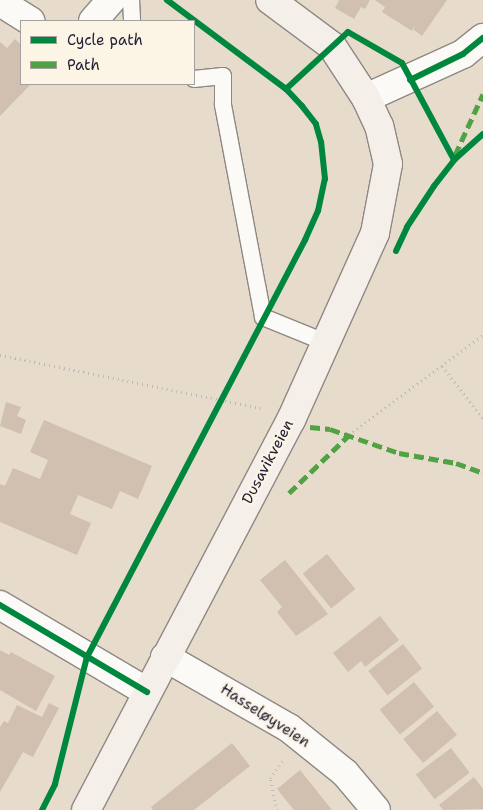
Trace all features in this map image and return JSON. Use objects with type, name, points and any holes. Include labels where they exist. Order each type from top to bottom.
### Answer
[{"type":"main road","name":"Dusavikveien","points":[[86,810],[287,428],[376,233],[388,164],[379,126],[366,98],[332,46],[270,0]]},
{"type":"street","points":[[94,20],[111,0]]},
{"type":"street","points":[[0,2],[29,20]]},
{"type":"street","points":[[366,98],[463,54],[483,38]]},
{"type":"street","points":[[0,605],[147,692]]},
{"type":"street","name":"Hasseløyveien","points":[[165,657],[247,702],[306,741],[345,773],[376,810]]},
{"type":"lane","points":[[131,0],[132,20]]},
{"type":"lane","points":[[195,79],[223,76],[223,105],[263,317],[327,343]]},
{"type":"path","points":[[286,89],[317,59]]},
{"type":"path","points":[[279,84],[291,95]]},
{"type":"path","points":[[348,435],[483,335]]},
{"type":"path","points":[[0,355],[220,402],[268,410]]},
{"type":"path","points":[[442,366],[483,419]]},
{"type":"path","points":[[215,411],[224,394]]},
{"type":"path","points":[[277,810],[270,778],[286,755],[306,741]]},
{"type":"building","points":[[339,0],[370,0],[365,9],[361,7],[354,19],[335,8]]},
{"type":"building","points":[[375,0],[447,0],[422,36],[414,30],[415,25],[412,31],[382,12],[385,7]]},
{"type":"building","points":[[15,39],[20,44],[20,85],[30,85],[0,116],[0,42],[7,48]]},
{"type":"building","points":[[6,402],[21,407],[17,416],[26,420],[21,434],[0,426]]},
{"type":"building","points":[[44,420],[152,466],[138,499],[120,491],[112,509],[78,495],[70,514],[91,523],[77,555],[0,522],[0,484],[5,486],[13,468],[40,479],[48,460],[30,452]]},
{"type":"building","points":[[327,554],[355,589],[331,608],[303,574]]},
{"type":"building","points":[[285,560],[328,614],[296,636],[277,612],[282,607],[260,580]]},
{"type":"building","points":[[380,616],[399,640],[365,667],[361,661],[348,672],[333,653]]},
{"type":"building","points":[[403,644],[422,668],[387,696],[368,671]]},
{"type":"building","points":[[0,650],[9,655],[11,652],[55,676],[36,711],[0,690]]},
{"type":"building","points":[[414,682],[434,707],[400,735],[380,710]]},
{"type":"building","points":[[49,703],[59,708],[33,757],[23,752],[0,792],[0,727],[4,721],[8,723],[17,705],[42,717]]},
{"type":"building","points":[[437,711],[457,735],[423,763],[403,739]]},
{"type":"building","points":[[232,743],[250,766],[194,810],[153,810],[151,807]]},
{"type":"building","points":[[451,748],[470,773],[435,799],[416,774]]},
{"type":"building","points":[[300,770],[332,810],[294,810],[277,789]]},
{"type":"building","points":[[474,777],[483,789],[483,809],[443,810],[439,805]]},
{"type":"marked path","points":[[455,155],[483,94]]},
{"type":"marked path","points":[[310,427],[330,429],[399,453],[456,463],[483,473]]},
{"type":"marked path","points":[[289,493],[349,435]]},
{"type":"cycle path","points":[[167,0],[194,20]]},
{"type":"cycle path","points":[[42,810],[55,784],[87,657],[305,240],[318,211],[325,179],[321,142],[316,124],[302,106],[286,89],[195,21]]},
{"type":"cycle path","points":[[286,89],[348,32],[402,63],[454,160]]},
{"type":"cycle path","points":[[410,80],[463,54],[483,38]]},
{"type":"cycle path","points":[[396,251],[407,227],[434,186],[454,160],[483,134]]},
{"type":"cycle path","points":[[0,605],[147,692]]}]
